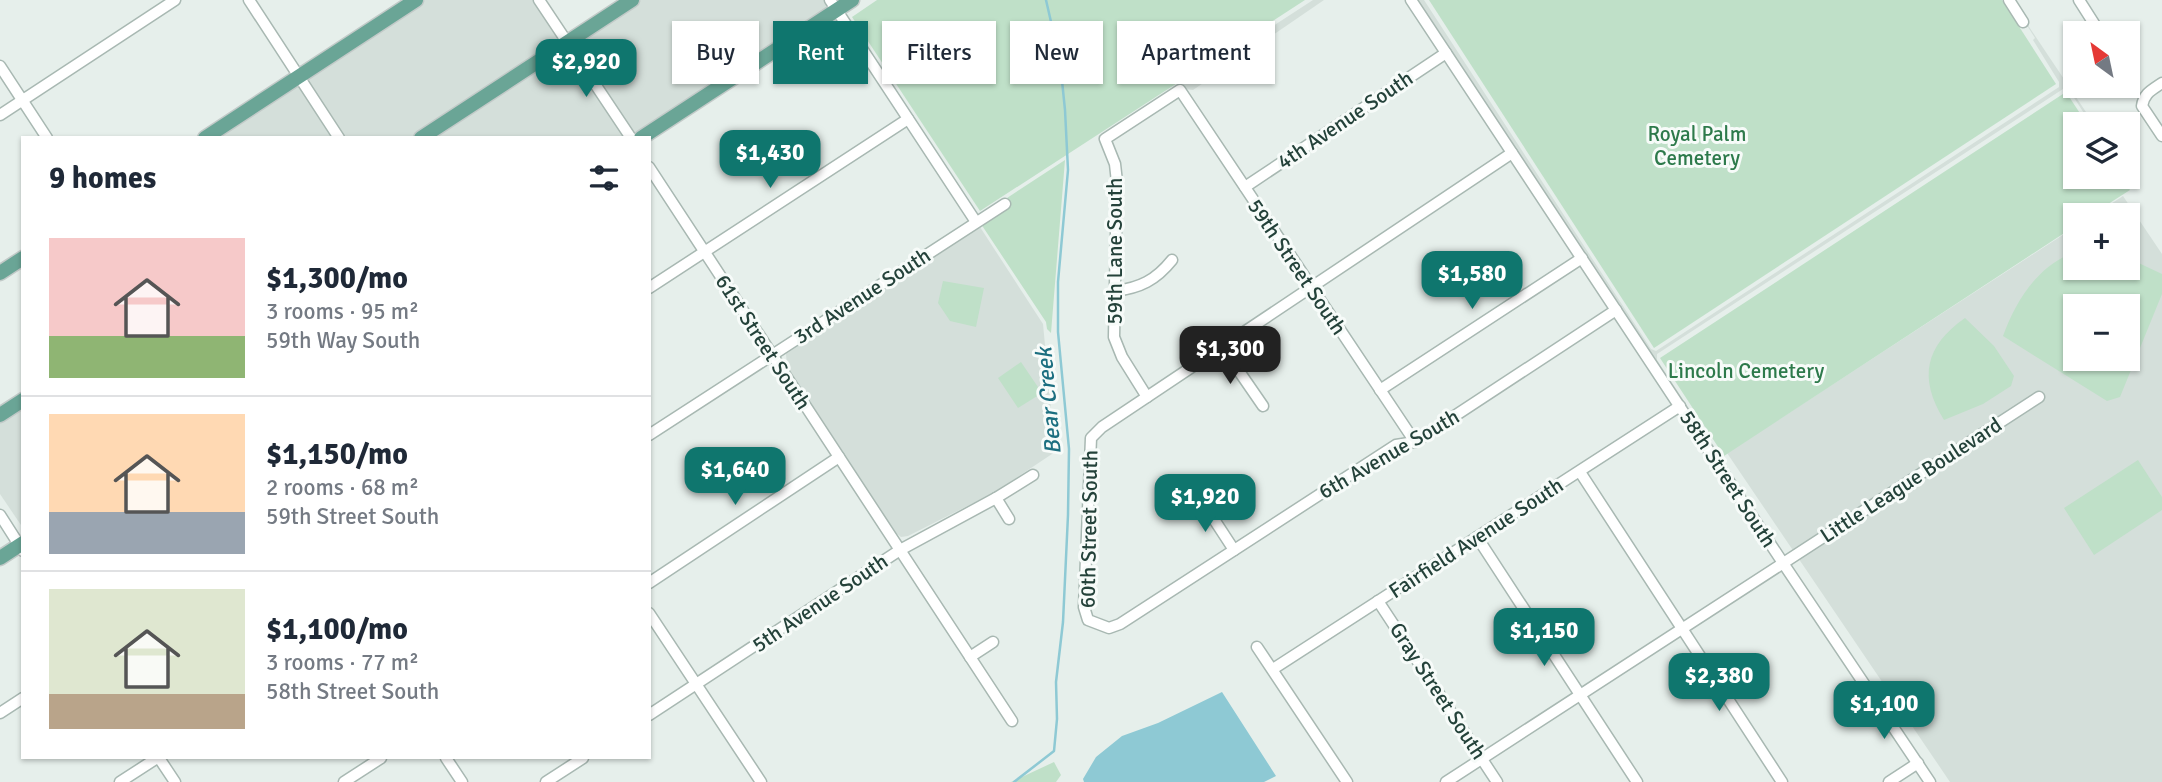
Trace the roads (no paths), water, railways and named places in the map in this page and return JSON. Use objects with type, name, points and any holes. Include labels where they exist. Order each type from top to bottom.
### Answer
[{"type":"main road","points":[[208,136],[416,0]]},
{"type":"main road","points":[[424,136],[632,0]]},
{"type":"main road","points":[[644,136],[833,5],[852,0]]},
{"type":"main road","points":[[0,273],[21,259]]},
{"type":"main road","points":[[0,415],[21,401]]},
{"type":"main road","points":[[0,558],[21,547]]},
{"type":"street","points":[[0,115],[175,0]]},
{"type":"street","points":[[249,0],[338,136]]},
{"type":"street","points":[[539,0],[630,136]]},
{"type":"street","name":"58th Street South","points":[[1411,0],[1930,782]]},
{"type":"street","points":[[2009,0],[2024,22]]},
{"type":"street","points":[[2079,0],[2093,21]]},
{"type":"street","points":[[833,5],[976,222]]},
{"type":"street","name":"4th Avenue South","points":[[1245,187],[1446,53]]},
{"type":"street","points":[[0,66],[46,136]]},
{"type":"street","points":[[2162,83],[2143,98],[2142,106],[2162,136]]},
{"type":"street","name":"59th Street South","points":[[1105,139],[1180,90],[1415,443]]},
{"type":"street","points":[[651,287],[908,119]]},
{"type":"street","name":"59th Lane South","points":[[1105,139],[1115,164],[1117,182],[1114,337],[1122,357],[1147,397]]},
{"type":"street","points":[[1147,397],[1513,153]]},
{"type":"street","name":"61st Street South","points":[[651,170],[1012,721]]},
{"type":"street","name":"3rd Avenue South","points":[[651,434],[1005,204]]},
{"type":"street","points":[[1380,390],[1582,258]]},
{"type":"street","points":[[1115,291],[1144,285],[1162,272],[1172,260]]},
{"type":"street","name":"6th Avenue South","points":[[1088,620],[1109,628],[1120,624],[1396,445],[1415,443],[1616,310]]},
{"type":"street","points":[[1223,348],[1263,406]]},
{"type":"street","name":"60th Street South","points":[[1088,620],[1084,607],[1091,438],[1102,427],[1147,397]]},
{"type":"street","name":"Little League Boulevard","points":[[1446,782],[2039,397]]},
{"type":"street","name":"Fairfield Avenue South","points":[[1273,669],[1680,406]]},
{"type":"street","points":[[651,582],[839,457]]},
{"type":"street","points":[[1580,472],[1782,782]]},
{"type":"street","name":"5th Avenue South","points":[[651,714],[900,550],[1033,475]]},
{"type":"street","points":[[996,498],[1009,519]]},
{"type":"street","points":[[1202,500],[1234,550]]},
{"type":"street","points":[[0,514],[21,545]]},
{"type":"street","points":[[1477,537],[1637,782]]},
{"type":"street","name":"Gray Street South","points":[[1378,601],[1497,782]]},
{"type":"street","points":[[651,616],[761,782]]},
{"type":"street","points":[[970,657],[993,642]]},
{"type":"street","points":[[1257,647],[1347,782]]},
{"type":"street","points":[[0,713],[21,699]]},
{"type":"street","points":[[120,782],[156,759]]},
{"type":"street","points":[[159,759],[175,782]]},
{"type":"street","points":[[344,782],[379,759]]},
{"type":"street","points":[[447,759],[462,782]]},
{"type":"street","points":[[546,782],[581,759]]},
{"type":"street","points":[[1889,782],[1918,763]]},
{"type":"water","points":[[1222,692],[1276,776],[1264,782],[1084,782],[1083,779],[1096,757],[1122,736],[1158,723]]},
{"type":"waterway","name":"Bear Creek","points":[[1014,782],[1054,751],[1068,515],[1069,449],[1058,332],[1058,282],[1068,170],[1060,61],[1046,0]]},
{"type":"park label","name":"Royal Palm Cemetery","points":[[1697,146]]},
{"type":"park label","name":"Lincoln Cemetery","points":[[1746,371]]}]
